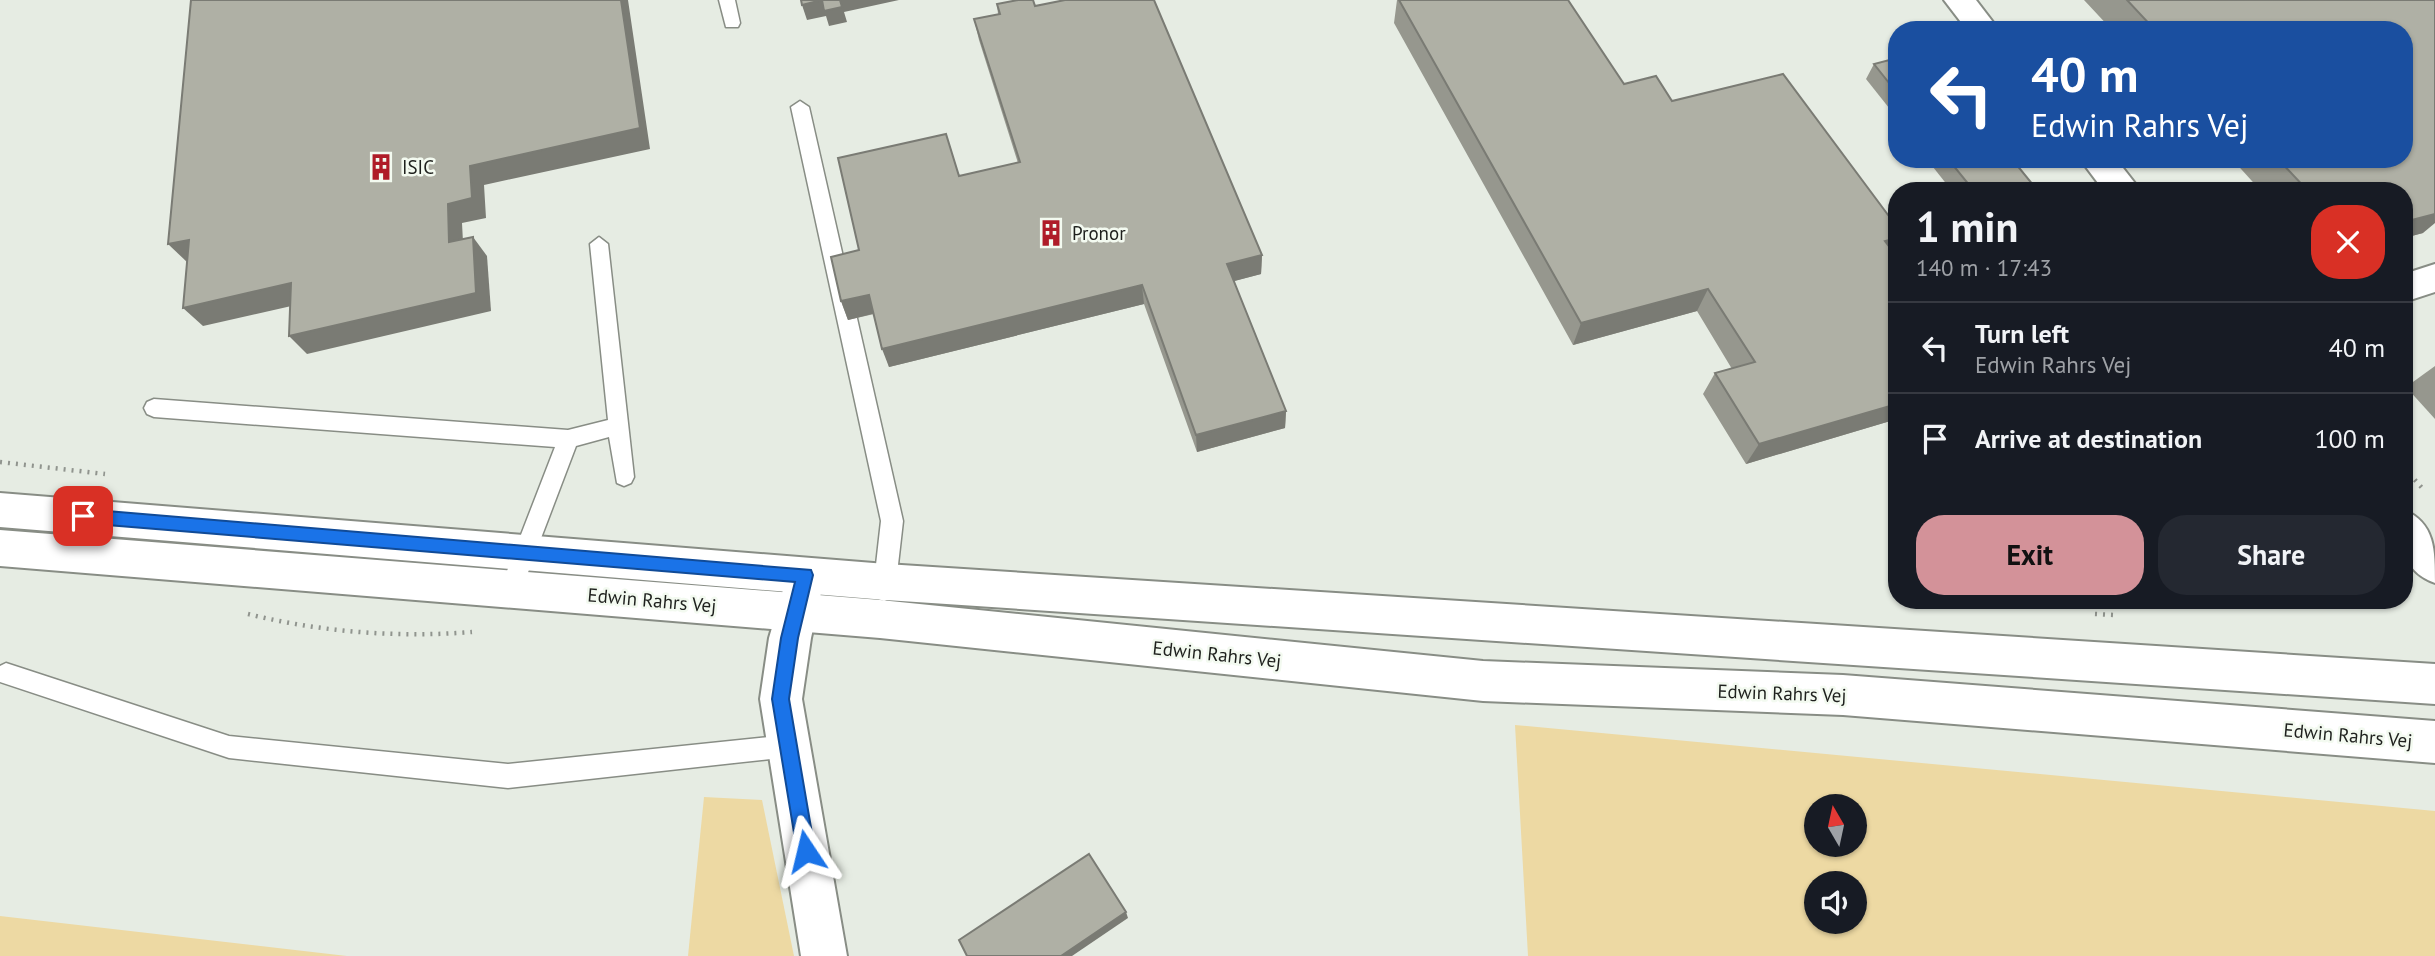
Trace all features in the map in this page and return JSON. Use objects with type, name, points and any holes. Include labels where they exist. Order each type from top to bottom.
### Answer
[{"type":"street","points":[[1959,0],[1976,21]]},
{"type":"street","points":[[2104,168],[2116,182]]},
{"type":"street","points":[[2413,285],[2435,278]]},
{"type":"street","name":"Edwin Rahrs Vej","points":[[0,510],[525,551],[800,594]]},
{"type":"street","points":[[2413,538],[2435,565]]},
{"type":"street","name":"Edwin Rahrs Vej","points":[[0,548],[511,589],[800,594],[883,601],[2435,684]]},
{"type":"street","points":[[800,594],[780,699],[824,956]]},
{"type":"street","name":"Edwin Rahrs Vej","points":[[883,601],[1483,681],[1843,695],[2435,742]]},
{"type":"lane","points":[[727,0],[732,23]]},
{"type":"lane","points":[[800,107],[892,521],[883,601]]},
{"type":"lane","points":[[599,244],[624,477]]},
{"type":"lane","points":[[154,408],[568,439],[619,426]]},
{"type":"lane","points":[[511,589],[568,439]]},
{"type":"lane","points":[[6,674],[229,747],[508,776],[788,746]]},
{"type":"path","points":[[2413,478],[2426,493]]},
{"type":"shaded area","points":[[1515,725],[2435,811],[2435,956],[1528,956]]},
{"type":"shaded area","points":[[704,797],[762,800],[794,956],[688,956]]},
{"type":"shaded area","points":[[0,916],[347,956],[0,956]]},
{"type":"building","name":"ISIC","points":[[191,0],[621,0],[640,128],[470,166],[472,198],[448,204],[449,242],[473,237],[476,293],[289,336],[291,283],[183,308],[189,240],[168,244]]},
{"type":"building","points":[[801,0],[822,0],[802,5]]},
{"type":"building","points":[[822,0],[840,0],[842,7],[824,11]]},
{"type":"building","name":"Pronor","points":[[1033,0],[1035,6],[1065,0],[1154,0],[1262,255],[1227,264],[1286,411],[1196,435],[1142,285],[882,349],[869,295],[841,301],[831,257],[859,250],[838,158],[946,134],[959,176],[1020,162],[974,19],[1000,14],[997,4]]},
{"type":"building","points":[[1399,0],[1568,0],[1624,84],[1656,76],[1672,101],[1783,74],[1888,215],[1888,240],[1885,241],[1888,245],[1888,407],[1759,444],[1715,373],[1755,362],[1708,289],[1581,323]]},
{"type":"building","points":[[2127,0],[2435,0],[2435,214],[2413,220],[2413,182],[2300,182],[2286,168],[2413,168],[2413,21],[2147,21]]},
{"type":"building","points":[[1888,60],[1888,82],[1874,64]]},
{"type":"building","points":[[1955,168],[2019,168],[2031,182],[1967,182]]},
{"type":"building","points":[[1089,854],[1126,912],[1061,956],[967,956],[959,940]]},
{"type":"place","name":"ISIC","points":[[381,167]]},
{"type":"place","name":"Pronor","points":[[1051,233]]},
{"type":"route","points":[[83,516],[805,575],[790,638],[780,699],[806,851]]}]
